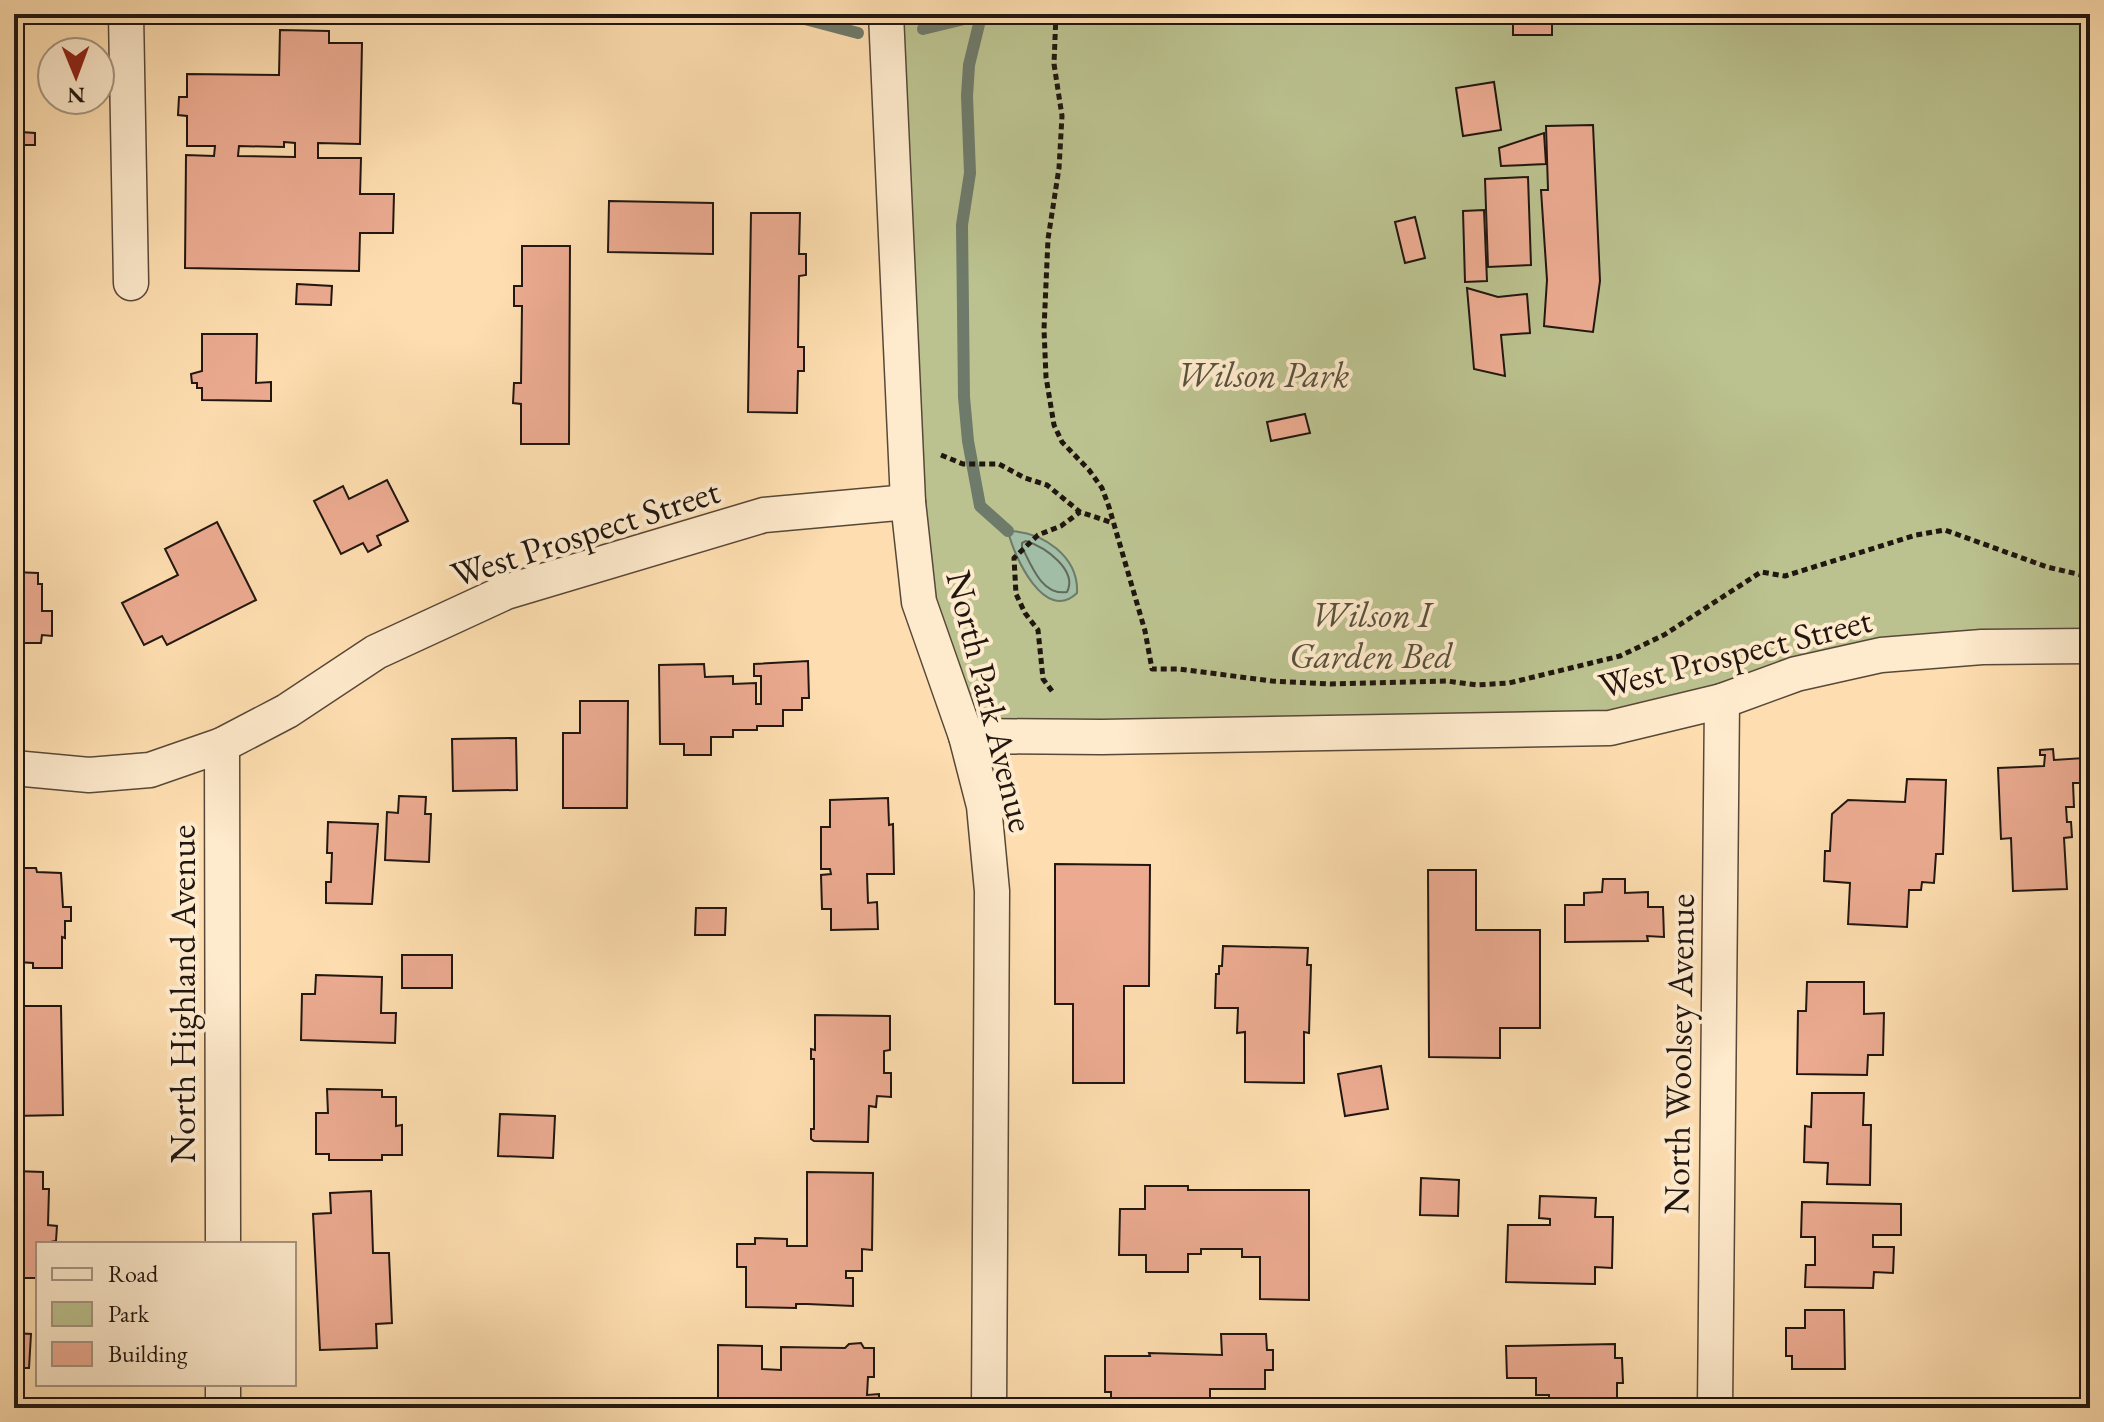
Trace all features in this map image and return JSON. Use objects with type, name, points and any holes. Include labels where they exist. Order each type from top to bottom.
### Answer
[{"type":"street","points":[[126,14],[131,283]]},
{"type":"street","name":"North Park Avenue","points":[[886,14],[908,502],[919,602],[966,736],[984,806],[992,891],[989,1408]]},
{"type":"street","name":"West Prospect Street","points":[[14,768],[89,775],[150,770],[222,745],[287,711],[376,652],[506,592],[764,515],[908,502]]},
{"type":"street","name":"West Prospect Street","points":[[966,736],[1102,737],[1610,728],[1722,701],[1796,674],[1881,655],[1982,647],[2090,646]]},
{"type":"street","name":"North Woolsey Avenue","points":[[1715,1408],[1722,701]]},
{"type":"street","name":"North Highland Avenue","points":[[222,745],[223,1242]]},
{"type":"street","points":[[223,1386],[223,1408]]},
{"type":"path","points":[[1056,14],[1054,64],[1062,116],[1059,168],[1048,239],[1044,329],[1046,377],[1054,425],[1062,442],[1102,488],[1145,631],[1152,669],[1179,669],[1317,684],[1509,683],[1620,656],[1664,635],[1761,572],[1785,576],[1916,535],[1945,530],[2047,567],[2090,577]]},
{"type":"path","points":[[929,450],[963,464],[999,464],[1025,478],[1047,485],[1080,512],[1114,524]]},
{"type":"path","points":[[1052,691],[1043,679],[1038,630],[1016,594],[1014,558],[1038,535],[1061,526],[1080,512]]},
{"type":"green space","name":"Wilson Park","points":[[886,14],[2090,14],[2090,646],[1982,647],[1610,728],[966,736],[919,602]]},
{"type":"water","points":[[1008,531],[1034,536],[1056,548],[1072,568],[1077,593],[1065,600],[1054,600],[1043,594],[1024,570]]},
{"type":"building","points":[[1513,14],[1552,14],[1552,35],[1513,35]]},
{"type":"building","points":[[280,30],[329,31],[329,43],[362,43],[360,144],[318,143],[318,158],[361,158],[360,194],[394,194],[393,233],[360,233],[359,271],[185,268],[186,155],[214,156],[215,146],[187,146],[187,116],[178,115],[179,97],[187,97],[187,74],[279,75]],"holes":[[[284,142],[295,143],[295,157],[238,156],[239,146],[284,147]]]},
{"type":"building","points":[[1494,82],[1501,130],[1463,136],[1456,88]]},
{"type":"building","points":[[14,101],[22,101],[21,132],[35,133],[35,145],[21,145],[21,176],[14,176]]},
{"type":"building","points":[[1593,125],[1600,281],[1593,332],[1544,326],[1547,280],[1541,190],[1548,190],[1546,126]]},
{"type":"building","points":[[1544,133],[1546,164],[1501,166],[1499,148]]},
{"type":"building","points":[[1528,177],[1531,265],[1488,267],[1485,179]]},
{"type":"building","points":[[609,201],[713,203],[713,254],[608,252]]},
{"type":"building","points":[[1484,210],[1487,281],[1465,282],[1463,211]]},
{"type":"building","points":[[751,213],[800,213],[799,254],[806,254],[806,275],[799,276],[798,347],[804,347],[804,371],[798,371],[797,413],[748,412]]},
{"type":"building","points":[[1415,217],[1425,258],[1405,263],[1395,222]]},
{"type":"building","points":[[522,246],[570,246],[569,444],[521,444],[521,404],[513,403],[514,383],[521,383],[522,306],[514,306],[514,286],[522,286]]},
{"type":"building","points":[[297,284],[332,286],[331,305],[296,304]]},
{"type":"building","points":[[1467,288],[1498,297],[1527,294],[1530,333],[1501,335],[1505,376],[1474,369]]},
{"type":"building","points":[[202,334],[257,334],[256,383],[271,382],[271,401],[202,400],[202,388],[192,383],[191,374],[202,371]]},
{"type":"building","points":[[1305,414],[1310,433],[1271,441],[1267,422]]},
{"type":"building","points":[[387,480],[408,521],[377,536],[381,545],[368,552],[363,543],[341,554],[314,501],[343,486],[349,499]]},
{"type":"building","points":[[217,522],[256,600],[167,645],[162,636],[144,645],[122,603],[178,575],[165,549]]},
{"type":"building","points":[[14,572],[38,573],[38,584],[42,584],[42,611],[52,611],[52,636],[42,635],[41,643],[14,643]]},
{"type":"building","points":[[808,661],[809,698],[802,698],[802,710],[783,710],[783,726],[757,726],[757,730],[733,730],[733,737],[711,737],[711,755],[684,755],[684,744],[660,744],[659,665],[704,664],[705,677],[733,676],[733,684],[756,683],[756,704],[761,704],[761,676],[754,676],[754,664]]},
{"type":"building","points":[[580,701],[628,701],[627,808],[563,808],[563,733],[580,733]]},
{"type":"building","points":[[516,738],[517,790],[453,791],[452,739]]},
{"type":"building","points":[[2053,749],[2054,760],[2084,758],[2085,783],[2073,783],[2074,807],[2066,807],[2072,837],[2064,838],[2067,889],[2013,891],[2011,838],[2001,839],[1998,768],[2044,766],[2045,755],[2040,755],[2040,750]]},
{"type":"building","points":[[1907,779],[1946,780],[1943,854],[1936,854],[1934,883],[1922,882],[1921,890],[1909,890],[1907,927],[1848,924],[1850,883],[1824,881],[1825,851],[1830,851],[1832,814],[1848,800],[1905,802]]},
{"type":"building","points":[[399,796],[426,797],[425,814],[431,814],[429,862],[385,860],[387,812],[398,813]]},
{"type":"building","points":[[888,798],[889,825],[893,824],[894,874],[867,874],[868,903],[877,902],[878,929],[831,930],[831,909],[822,909],[821,875],[831,874],[830,869],[821,869],[821,827],[830,827],[830,800]]},
{"type":"building","points":[[328,822],[378,824],[372,904],[326,903],[326,882],[331,882],[332,853],[327,853]]},
{"type":"building","points":[[1055,864],[1150,865],[1149,986],[1124,986],[1124,1083],[1073,1083],[1073,1004],[1055,1004]]},
{"type":"building","points":[[14,868],[61,873],[63,907],[71,907],[71,921],[65,921],[65,938],[62,937],[62,968],[33,968],[33,963],[18,962],[18,954],[14,954]]},
{"type":"building","points":[[1428,870],[1476,870],[1476,930],[1540,930],[1540,1028],[1500,1028],[1500,1058],[1429,1057]]},
{"type":"building","points":[[1603,879],[1625,879],[1625,893],[1648,892],[1648,907],[1663,907],[1664,937],[1647,936],[1648,941],[1565,942],[1565,905],[1584,905],[1584,893],[1602,892]]},
{"type":"building","points":[[696,908],[726,908],[725,935],[695,935]]},
{"type":"building","points":[[1223,946],[1308,948],[1307,965],[1311,965],[1309,1033],[1304,1032],[1304,1083],[1245,1082],[1245,1032],[1237,1033],[1238,1008],[1215,1008],[1216,974],[1222,966]]},
{"type":"building","points":[[402,955],[452,955],[452,988],[402,988]]},
{"type":"building","points":[[316,975],[382,977],[381,1013],[396,1013],[395,1043],[301,1040],[302,994],[315,994]]},
{"type":"building","points":[[1807,982],[1864,982],[1864,1014],[1884,1013],[1883,1055],[1868,1055],[1867,1075],[1797,1074],[1798,1011],[1806,1011]]},
{"type":"building","points":[[14,1006],[61,1006],[63,1115],[14,1116]]},
{"type":"building","points":[[815,1015],[890,1016],[890,1050],[884,1051],[884,1073],[891,1073],[891,1097],[877,1096],[876,1107],[869,1106],[868,1142],[811,1139],[811,1129],[814,1129],[814,1059],[811,1059],[811,1049],[815,1050]]},
{"type":"building","points":[[1381,1066],[1388,1109],[1345,1116],[1338,1074]]},
{"type":"building","points":[[327,1089],[382,1090],[382,1097],[396,1097],[396,1126],[402,1125],[402,1155],[382,1155],[382,1160],[329,1160],[329,1154],[316,1154],[316,1113],[328,1113]]},
{"type":"building","points":[[1812,1093],[1864,1093],[1863,1125],[1871,1125],[1870,1185],[1827,1184],[1828,1163],[1804,1162],[1805,1126],[1811,1127]]},
{"type":"building","points":[[500,1114],[555,1116],[553,1158],[498,1156]]},
{"type":"building","points":[[14,1171],[43,1172],[43,1189],[49,1189],[48,1225],[57,1226],[56,1241],[36,1242],[36,1278],[14,1278]]},
{"type":"building","points":[[807,1172],[873,1173],[872,1250],[862,1249],[862,1271],[846,1271],[846,1278],[853,1278],[853,1306],[796,1304],[796,1308],[746,1307],[746,1267],[737,1267],[737,1244],[755,1244],[755,1238],[787,1239],[787,1246],[807,1246]]},
{"type":"building","points":[[1421,1178],[1459,1180],[1458,1216],[1420,1215]]},
{"type":"building","points":[[1145,1186],[1188,1186],[1188,1190],[1309,1190],[1309,1300],[1260,1299],[1260,1257],[1242,1257],[1242,1249],[1201,1249],[1201,1254],[1188,1254],[1188,1272],[1146,1272],[1146,1255],[1119,1255],[1120,1209],[1145,1209]]},
{"type":"building","points":[[371,1191],[373,1253],[389,1253],[392,1323],[376,1324],[377,1348],[320,1350],[313,1214],[331,1213],[330,1193]]},
{"type":"building","points":[[1540,1196],[1596,1198],[1595,1217],[1613,1217],[1612,1268],[1595,1267],[1595,1284],[1506,1282],[1508,1225],[1550,1225],[1550,1219],[1539,1218]]},
{"type":"building","points":[[1802,1202],[1901,1204],[1901,1235],[1873,1235],[1873,1247],[1894,1247],[1893,1273],[1874,1272],[1873,1288],[1805,1287],[1806,1265],[1815,1265],[1815,1237],[1801,1237]]},
{"type":"building","points":[[1805,1310],[1844,1310],[1845,1369],[1792,1369],[1792,1356],[1786,1356],[1786,1328],[1805,1328]]},
{"type":"building","points":[[14,1324],[15,1333],[31,1334],[29,1368],[14,1368]]},
{"type":"building","points":[[1221,1334],[1266,1334],[1267,1350],[1273,1350],[1273,1370],[1265,1370],[1265,1389],[1210,1389],[1210,1408],[1111,1408],[1111,1392],[1105,1392],[1105,1356],[1150,1356],[1149,1353],[1222,1355]]},
{"type":"building","points":[[861,1343],[864,1348],[874,1348],[874,1377],[868,1377],[867,1395],[879,1394],[879,1408],[781,1408],[781,1400],[718,1400],[718,1345],[762,1346],[762,1369],[781,1370],[781,1347],[845,1348],[849,1344]]},
{"type":"building","points":[[1615,1344],[1615,1358],[1622,1358],[1623,1383],[1617,1383],[1617,1399],[1549,1400],[1549,1395],[1536,1395],[1536,1378],[1507,1378],[1506,1346]]},
{"type":"building","points":[[1499,1401],[1543,1401],[1543,1408],[1500,1408]]},
{"type":"waterway","points":[[786,14],[858,33]]},
{"type":"waterway","points":[[923,29],[985,14]]},
{"type":"waterway","points":[[981,16],[969,65],[967,96],[970,173],[962,225],[964,397],[968,441],[980,506],[1008,531]]},
{"type":"park label","name":"Wilson I Garden Bed","points":[[1371,634]]}]
